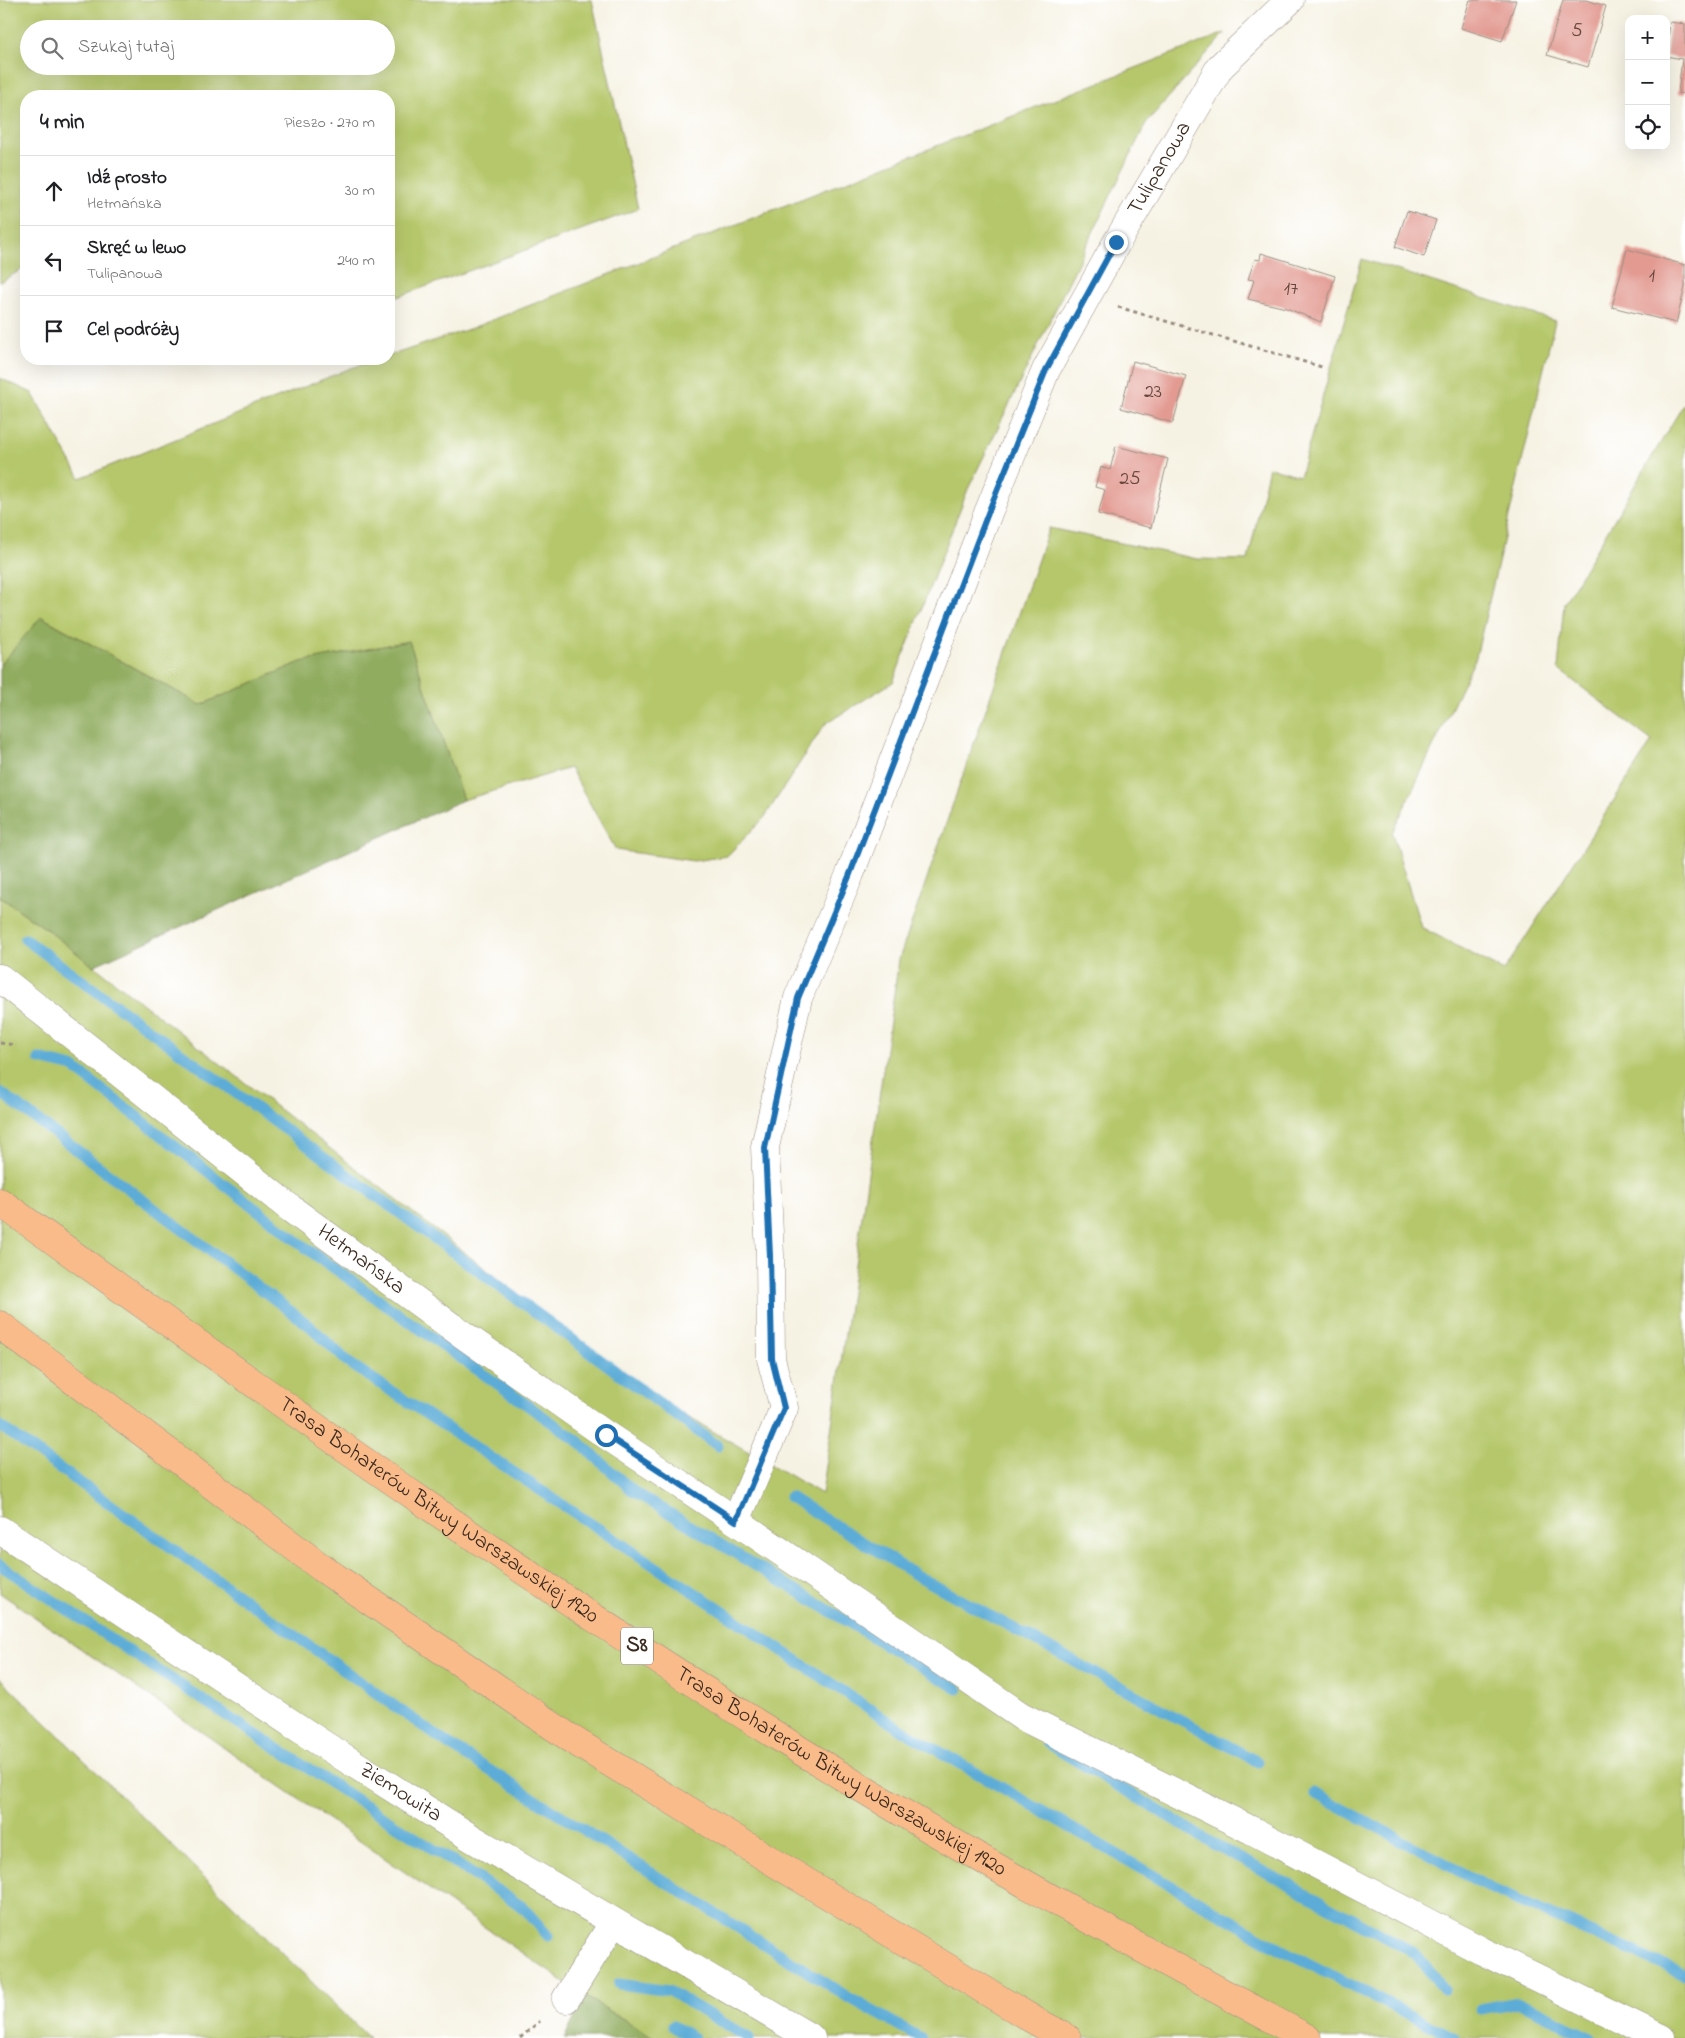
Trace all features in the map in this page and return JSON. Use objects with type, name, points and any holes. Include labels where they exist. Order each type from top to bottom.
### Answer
[{"type":"highway","name":"Trasa Bohaterów Bitwy Warszawskiej 1920","points":[[0,1202],[346,1450],[622,1636],[858,1786],[1087,1920],[1307,2038]]},
{"type":"highway","points":[[0,1324],[322,1568],[568,1737],[1032,2019],[1067,2038]]},
{"type":"street","name":"Tulipanowa","points":[[736,1521],[784,1408],[772,1359],[765,1148],[798,998],[850,874],[988,513],[1039,388],[1086,297],[1220,66],[1290,0]]},
{"type":"street","name":"Hetmańska","points":[[0,978],[291,1209],[452,1327],[598,1429],[736,1521],[1020,1716],[1250,1830],[1482,1951],[1661,2038]]},
{"type":"street","name":"Ziemowita","points":[[0,1530],[318,1741],[473,1839],[811,2038]]},
{"type":"street","points":[[566,1999],[613,1923]]},
{"type":"path","points":[[1086,297],[1324,368]]},
{"type":"path","points":[[0,1043],[16,1045]]},
{"type":"green space","points":[[0,0],[592,0],[638,209],[395,298],[395,90],[20,90],[20,270],[0,282]]},
{"type":"green space","points":[[1225,33],[1146,123],[968,489],[893,682],[825,724],[764,818],[727,856],[694,861],[616,850],[570,768],[463,800],[409,641],[301,662],[201,705],[42,617],[0,665],[0,378],[32,393],[80,478],[351,368],[361,365],[395,365],[395,354],[472,328]]},
{"type":"green space","points":[[1362,259],[1555,321],[1476,657],[1392,833],[1421,927],[1504,971],[1652,741],[1558,669],[1564,603],[1685,402],[1685,2038],[655,2038],[586,1997],[0,1593],[0,897],[45,928],[646,1393],[822,1494],[899,959],[1049,528],[1197,559],[1248,560],[1269,467],[1300,476]]},
{"type":"green space","points":[[41,617],[201,705],[301,662],[409,641],[463,800],[93,966],[45,928],[0,897],[0,665]]},
{"type":"green space","points":[[0,1678],[369,2038],[0,2038]]},
{"type":"green space","points":[[586,1997],[655,2038],[564,2038]]},
{"type":"building","points":[[1470,0],[1516,0],[1502,41],[1461,28]]},
{"type":"building","points":[[1563,0],[1586,0],[1606,6],[1588,67],[1547,55]]},
{"type":"building","points":[[1670,22],[1685,24],[1685,94],[1678,93],[1682,59],[1670,57]]},
{"type":"building","points":[[1407,211],[1436,220],[1424,257],[1395,247]]},
{"type":"building","points":[[1627,249],[1685,265],[1685,287],[1676,323],[1612,307]]},
{"type":"building","points":[[1261,253],[1335,276],[1321,322],[1286,308],[1248,299],[1254,280],[1248,279],[1255,259],[1260,260]]},
{"type":"building","points":[[1133,361],[1186,376],[1173,423],[1121,408]]},
{"type":"building","points":[[1116,446],[1168,459],[1151,528],[1098,514],[1105,490],[1095,487],[1101,467],[1110,470]]},
{"type":"waterway","points":[[25,939],[718,1446]]},
{"type":"waterway","points":[[39,1059],[73,1067],[314,1254],[578,1441],[633,1491],[958,1689]]},
{"type":"waterway","points":[[0,1092],[310,1326],[349,1363],[897,1727],[1284,1951],[1455,2038]]},
{"type":"waterway","points":[[0,1426],[448,1744],[846,1996],[921,2038]]},
{"type":"waterway","points":[[790,1497],[916,1575],[1258,1762]]},
{"type":"waterway","points":[[0,1565],[227,1716],[523,1907],[548,1936]]},
{"type":"waterway","points":[[1047,1743],[1219,1847],[1415,1953],[1444,1989]]},
{"type":"waterway","points":[[1314,1793],[1492,1889],[1685,1975]]},
{"type":"waterway","points":[[619,1984],[669,1991],[749,2038]]},
{"type":"waterway","points":[[1480,2009],[1518,2002],[1591,2038]]},
{"type":"waterway","points":[[673,2026],[694,2038]]},
{"type":"route","points":[[606,1435],[736,1521],[784,1408],[772,1359],[765,1148],[798,998],[850,874],[988,513],[1046,370],[1116,242]]}]
